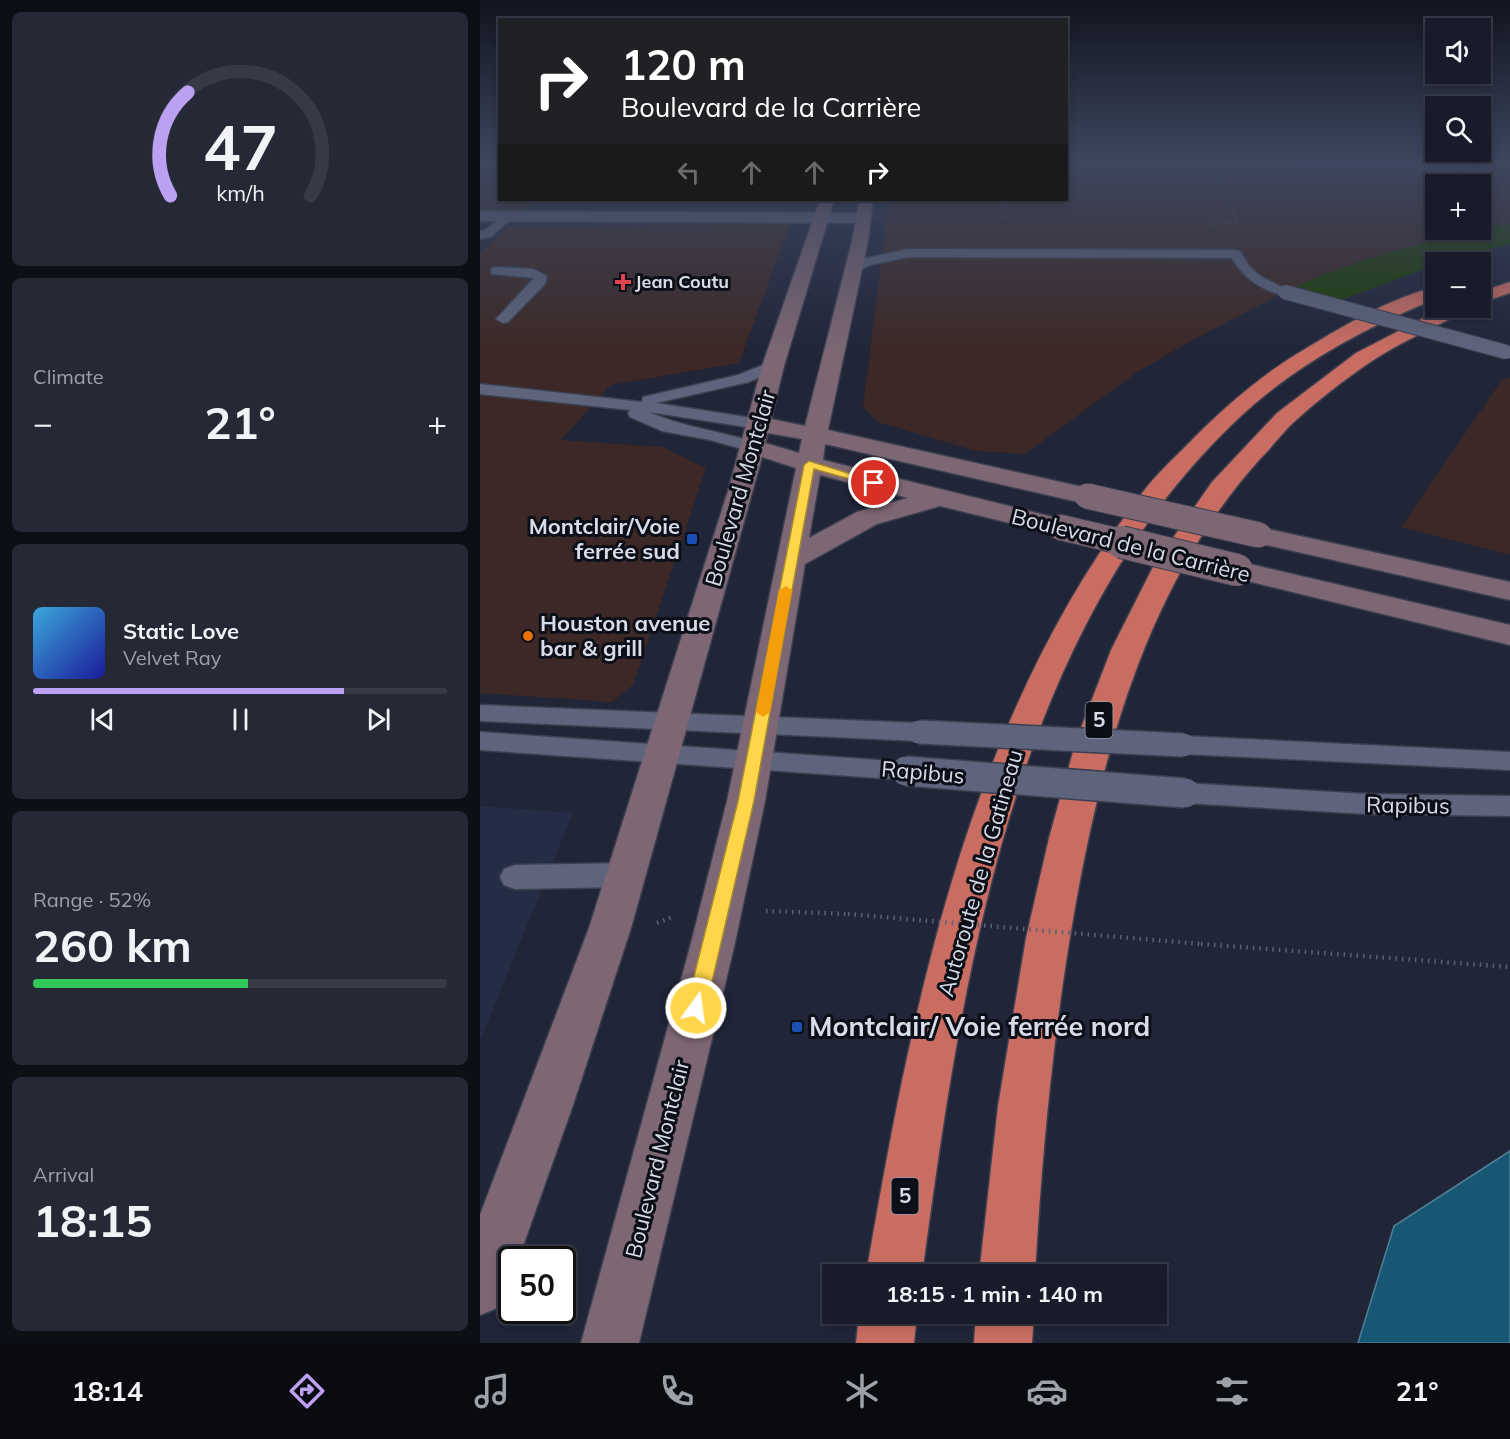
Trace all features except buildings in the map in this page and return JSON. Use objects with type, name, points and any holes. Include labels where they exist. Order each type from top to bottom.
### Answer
[{"type":"highway","points":[[1491,294],[1510,287]]},
{"type":"highway","name":"Autoroute de la Gatineau","points":[[896,1264],[932,1043],[963,916],[1013,756],[1047,672],[1080,606],[1111,554],[1142,511],[1185,458],[1233,411],[1273,379],[1326,345],[1379,316],[1425,296]]},
{"type":"highway","name":"5","points":[[1008,1264],[1033,1033],[1067,839],[1102,712],[1147,605],[1180,545],[1214,494],[1271,429],[1310,395],[1364,357],[1414,327],[1434,318]]},
{"type":"highway","points":[[885,1343],[887,1324]]},
{"type":"highway","points":[[1003,1343],[1004,1324]]},
{"type":"main road","name":"Boulevard Montclair","points":[[480,1287],[582,1012],[626,875],[756,435],[773,366],[818,226]]},
{"type":"main road","name":"Boulevard Montclair","points":[[610,1343],[721,911],[757,742],[815,435],[863,226]]},
{"type":"main road","name":"Boulevard de la Carrière","points":[[756,435],[815,435],[1510,591]]},
{"type":"main road","name":"Boulevard de la Carrière","points":[[756,435],[809,465],[1059,528],[1510,635]]},
{"type":"main road","points":[[791,560],[867,518],[939,498]]},
{"type":"lane","points":[[480,236],[487,235],[497,226]]},
{"type":"lane","points":[[860,241],[872,246],[908,253],[1236,254],[1246,273],[1263,284],[1285,292],[1508,352]]},
{"type":"lane","points":[[852,270],[866,262],[908,253]]},
{"type":"lane","points":[[497,271],[533,273],[541,276],[540,280],[503,319]]},
{"type":"lane","points":[[620,406],[743,379],[773,366]]},
{"type":"lane","points":[[480,390],[691,412],[756,435]]},
{"type":"lane","points":[[620,406],[668,427],[713,435],[756,435]]},
{"type":"lane","name":"Rapibus","points":[[480,713],[667,738],[757,742],[906,771],[1185,793],[1367,804],[1510,806]]},
{"type":"lane","name":"Rapibus","points":[[480,741],[667,738],[757,742],[919,732],[1510,761]]},
{"type":"lane","points":[[515,877],[626,875]]},
{"type":"path","points":[[815,912],[1510,967]]},
{"type":"path","points":[[652,925],[681,914]]},
{"type":"shaded area","points":[[508,226],[789,226],[739,363],[611,385],[561,440],[663,447],[706,468],[633,685],[612,702],[480,693],[480,253]]},
{"type":"shaded area","points":[[886,226],[1425,226],[1425,240],[1441,240],[1370,258],[1322,275],[1285,292],[1187,343],[1136,373],[1025,454],[976,451],[878,422],[863,407]]},
{"type":"shaded area","points":[[1510,377],[1510,555],[1401,527],[1501,381]]},
{"type":"shaded area","points":[[480,806],[573,813],[480,1041]]},
{"type":"shaded area","points":[[1510,1151],[1510,1343],[1358,1343],[1394,1226]]},
{"type":"green space","points":[[1510,226],[1510,244],[1477,252],[1425,252],[1425,269],[1341,300],[1295,287],[1374,257],[1437,240],[1491,240],[1491,227]]},
{"type":"slow traffic","points":[[763,712],[786,590]]},
{"type":"place","name":"Jean Coutu","points":[[623,282]]},
{"type":"place","name":"Montclair/Voie ferrée sud","points":[[692,539]]},
{"type":"place","name":"Houston avenue bar & grill","points":[[528,636]]},
{"type":"place","name":"Montclair/ Voie ferrée nord","points":[[797,1027]]},
{"type":"route","points":[[696,1008],[746,801],[809,465],[874,483]]}]
